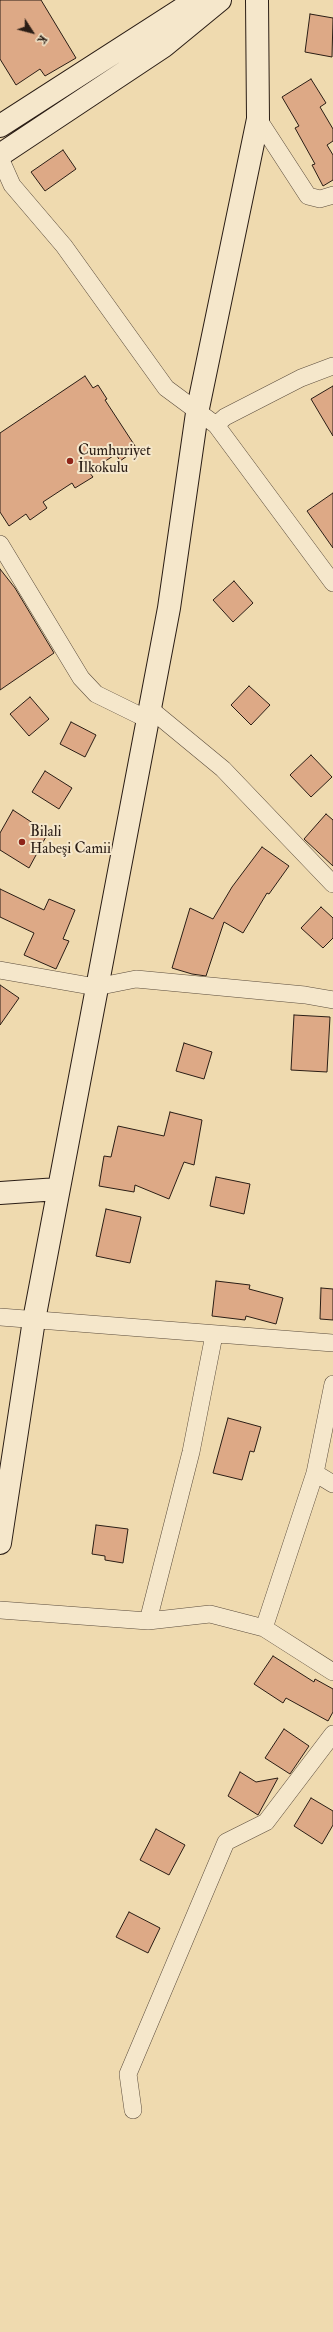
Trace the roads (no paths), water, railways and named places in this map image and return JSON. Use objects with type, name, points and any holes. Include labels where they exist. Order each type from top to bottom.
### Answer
[{"type":"street","points":[[220,0],[164,46],[0,156],[12,185],[64,246],[166,388],[197,413],[216,425],[332,579]]},
{"type":"street","points":[[0,1543],[34,1320],[169,608],[197,413],[258,119],[257,0]]},
{"type":"street","points":[[0,126],[191,1]]},
{"type":"street","points":[[258,119],[308,196],[320,199],[333,196]]},
{"type":"street","points":[[216,425],[225,417],[294,382],[333,366]]},
{"type":"street","points":[[0,544],[81,678],[96,694],[148,714],[223,769],[333,884]]},
{"type":"street","points":[[0,970],[96,987],[136,979],[305,995],[333,1000]]},
{"type":"street","points":[[0,1193],[58,1188]]},
{"type":"street","points":[[0,1318],[333,1343]]},
{"type":"street","points":[[148,1621],[191,1452],[214,1335]]},
{"type":"street","points":[[264,1628],[315,1474],[333,1384]]},
{"type":"street","points":[[315,1474],[333,1484]]},
{"type":"street","points":[[0,1610],[148,1621],[210,1614],[264,1628],[333,1672]]},
{"type":"street","points":[[133,2110],[128,2074],[226,1842],[266,1822],[333,1734]]},
{"type":"place","name":"Cumhuriyet İlkokulu","points":[[70,461]]},
{"type":"place","name":"Bilali Habeşi Camii","points":[[22,842]]}]
